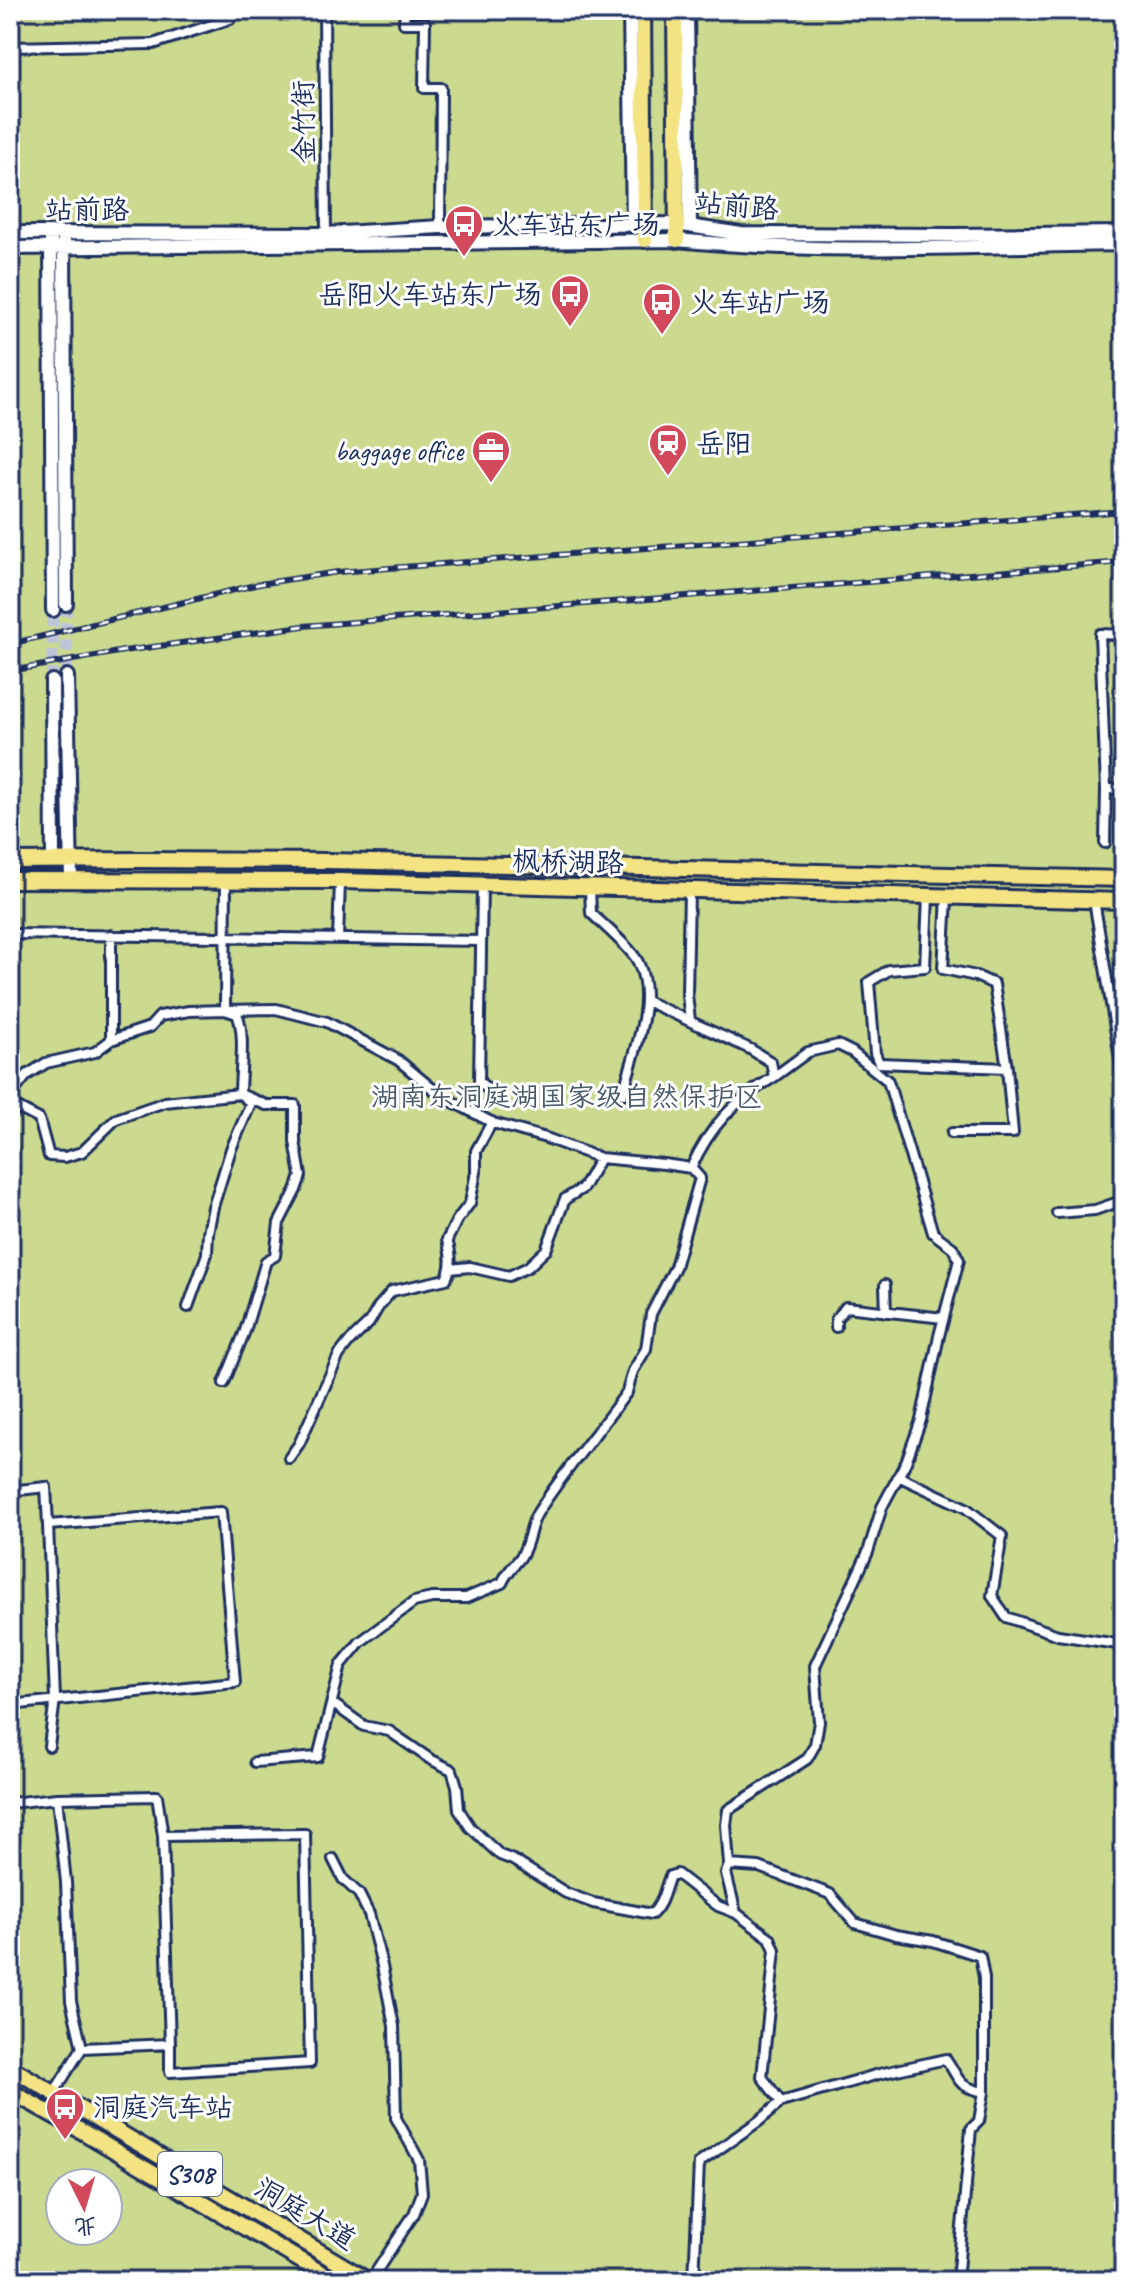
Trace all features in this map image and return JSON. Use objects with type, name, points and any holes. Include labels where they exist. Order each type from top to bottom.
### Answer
[{"type":"main road","points":[[630,10],[639,225],[645,240]]},
{"type":"main road","points":[[639,225],[643,10]]},
{"type":"main road","points":[[675,10],[683,225]]},
{"type":"main road","points":[[677,240],[683,225],[687,10]]},
{"type":"main road","name":"站前路","points":[[10,233],[326,234],[440,227],[683,225],[741,234],[1124,233]]},
{"type":"main road","points":[[58,232],[65,247],[66,604]]},
{"type":"main road","points":[[53,610],[51,247],[58,232]]},
{"type":"main road","name":"站前路","points":[[10,248],[645,240],[741,247],[955,248],[1124,244]]},
{"type":"main road","points":[[67,676],[71,879]]},
{"type":"main road","points":[[52,681],[53,860]]},
{"type":"main road","name":"枫桥湖路","points":[[10,861],[329,861],[1124,879]]},
{"type":"main road","name":"枫桥湖路","points":[[10,880],[340,881],[1124,901]]},
{"type":"main road","name":"洞庭大道","points":[[10,2067],[369,2281]]},
{"type":"main road","name":"洞庭大道","points":[[10,2091],[335,2281]]},
{"type":"street","points":[[10,47],[153,44],[230,19],[230,10]]},
{"type":"street","name":"金竹街","points":[[324,10],[326,234]]},
{"type":"street","points":[[405,10],[404,23],[425,23],[424,88],[441,88],[440,227]]},
{"type":"street","points":[[1105,843],[1100,634],[1124,635]]},
{"type":"street","points":[[1106,789],[1124,789]]},
{"type":"street","points":[[225,1010],[226,880]]},
{"type":"street","points":[[338,939],[340,881]]},
{"type":"street","points":[[482,885],[479,1082],[488,1089]]},
{"type":"street","points":[[590,888],[591,913],[638,959],[646,989],[646,1001],[623,1094]]},
{"type":"street","points":[[689,890],[687,995],[690,1020]]},
{"type":"street","points":[[925,967],[928,896]]},
{"type":"street","points":[[947,897],[943,969],[947,970]]},
{"type":"street","points":[[1094,900],[1124,1083]]},
{"type":"street","points":[[10,934],[481,941]]},
{"type":"street","points":[[111,935],[111,1040]]},
{"type":"street","points":[[952,1133],[1013,1133],[1007,1068],[994,984],[976,976],[925,967],[889,970],[869,982],[875,1053],[879,1063],[1007,1068]]},
{"type":"street","points":[[646,1001],[750,1049],[771,1062],[774,1077]]},
{"type":"street","points":[[224,1383],[245,1331],[266,1261],[275,1256],[279,1223],[301,1176],[295,1141],[295,1105],[266,1105],[240,1094],[165,1102],[116,1119],[82,1152],[65,1157],[49,1156],[39,1119],[10,1104],[15,1090],[27,1075],[46,1063],[95,1052],[111,1040],[150,1027],[160,1016],[189,1011],[276,1009],[327,1022],[398,1060],[440,1095],[492,1122],[600,1158],[691,1168],[700,1178],[675,1267],[651,1314],[646,1349],[633,1371],[627,1392],[546,1500],[532,1522],[520,1557],[508,1570],[502,1583],[466,1598],[432,1598],[414,1602],[396,1614],[360,1642],[341,1665],[318,1757],[255,1762]]},
{"type":"street","points":[[225,1010],[237,1014],[240,1020],[240,1094]]},
{"type":"street","points":[[691,1168],[718,1121],[758,1086],[808,1052],[838,1045],[852,1052],[888,1081],[933,1233],[953,1248],[959,1260],[921,1420],[882,1507],[868,1552],[815,1666],[819,1722],[815,1745],[807,1759],[728,1810],[729,1865],[726,1873],[736,1913]]},
{"type":"street","points":[[188,1307],[207,1254],[213,1207],[231,1149],[251,1103],[240,1094]]},
{"type":"street","points":[[289,1458],[303,1436],[339,1355],[369,1323],[392,1291],[446,1279],[451,1253],[447,1240],[470,1203],[476,1172],[476,1151],[492,1122]]},
{"type":"street","points":[[450,1269],[470,1267],[509,1276],[528,1267],[546,1250],[565,1199],[583,1188],[600,1158]]},
{"type":"street","points":[[1057,1213],[1095,1210],[1124,1200]]},
{"type":"street","points":[[885,1285],[886,1312]]},
{"type":"street","points":[[836,1327],[836,1319],[846,1307],[943,1318]]},
{"type":"street","points":[[898,1476],[966,1508],[1002,1536],[992,1596],[1006,1617],[1058,1635],[1124,1645]]},
{"type":"street","points":[[10,1491],[46,1487],[55,1699],[49,1746]]},
{"type":"street","points":[[10,1705],[235,1682],[221,1512],[48,1525]]},
{"type":"street","points":[[332,1703],[364,1726],[389,1731],[421,1754],[452,1770],[459,1810],[470,1827],[500,1855],[566,1893],[593,1903],[652,1914],[660,1907],[670,1876],[677,1874],[718,1906],[736,1913],[770,1938],[775,1950],[762,2077],[781,2102]]},
{"type":"street","points":[[10,1803],[57,1798],[157,1796],[163,1836],[170,2072],[310,2063],[305,1834],[163,1836]]},
{"type":"street","points":[[53,2094],[82,2048],[71,2001],[66,1882],[57,1798]]},
{"type":"street","points":[[333,1859],[343,1879],[359,1894],[369,1914],[394,2026],[396,2118],[419,2160],[422,2185],[414,2214],[369,2281]]},
{"type":"street","points":[[729,1865],[759,1867],[830,1894],[855,1923],[896,1935],[933,1941],[980,1956],[984,1978],[984,2092],[979,2121],[971,2129],[957,2281]]},
{"type":"street","points":[[82,2048],[170,2044]]},
{"type":"street","points":[[694,2281],[699,2163],[781,2102],[946,2059],[961,2084],[984,2092]]},
{"type":"green space","name":"湖南东洞庭湖国家级自然保护区","points":[[10,10],[1124,10],[1124,2281],[10,2281]]},
{"type":"tunnel","points":[[66,604],[67,676]]},
{"type":"tunnel","points":[[52,681],[53,610]]},
{"type":"railway","points":[[10,644],[259,584],[338,572],[1124,511]]},
{"type":"railway","points":[[10,671],[124,651],[303,626],[1124,562]]},
{"type":"place","name":"火车站东广场","points":[[464,258]]},
{"type":"place","name":"岳阳火车站东广场","points":[[570,328]]},
{"type":"place","name":"火车站广场","points":[[662,336]]},
{"type":"place","name":"岳阳","points":[[668,477]]},
{"type":"place","name":"baggage office","points":[[491,484]]},
{"type":"place","name":"洞庭汽车站","points":[[65,2141]]}]
